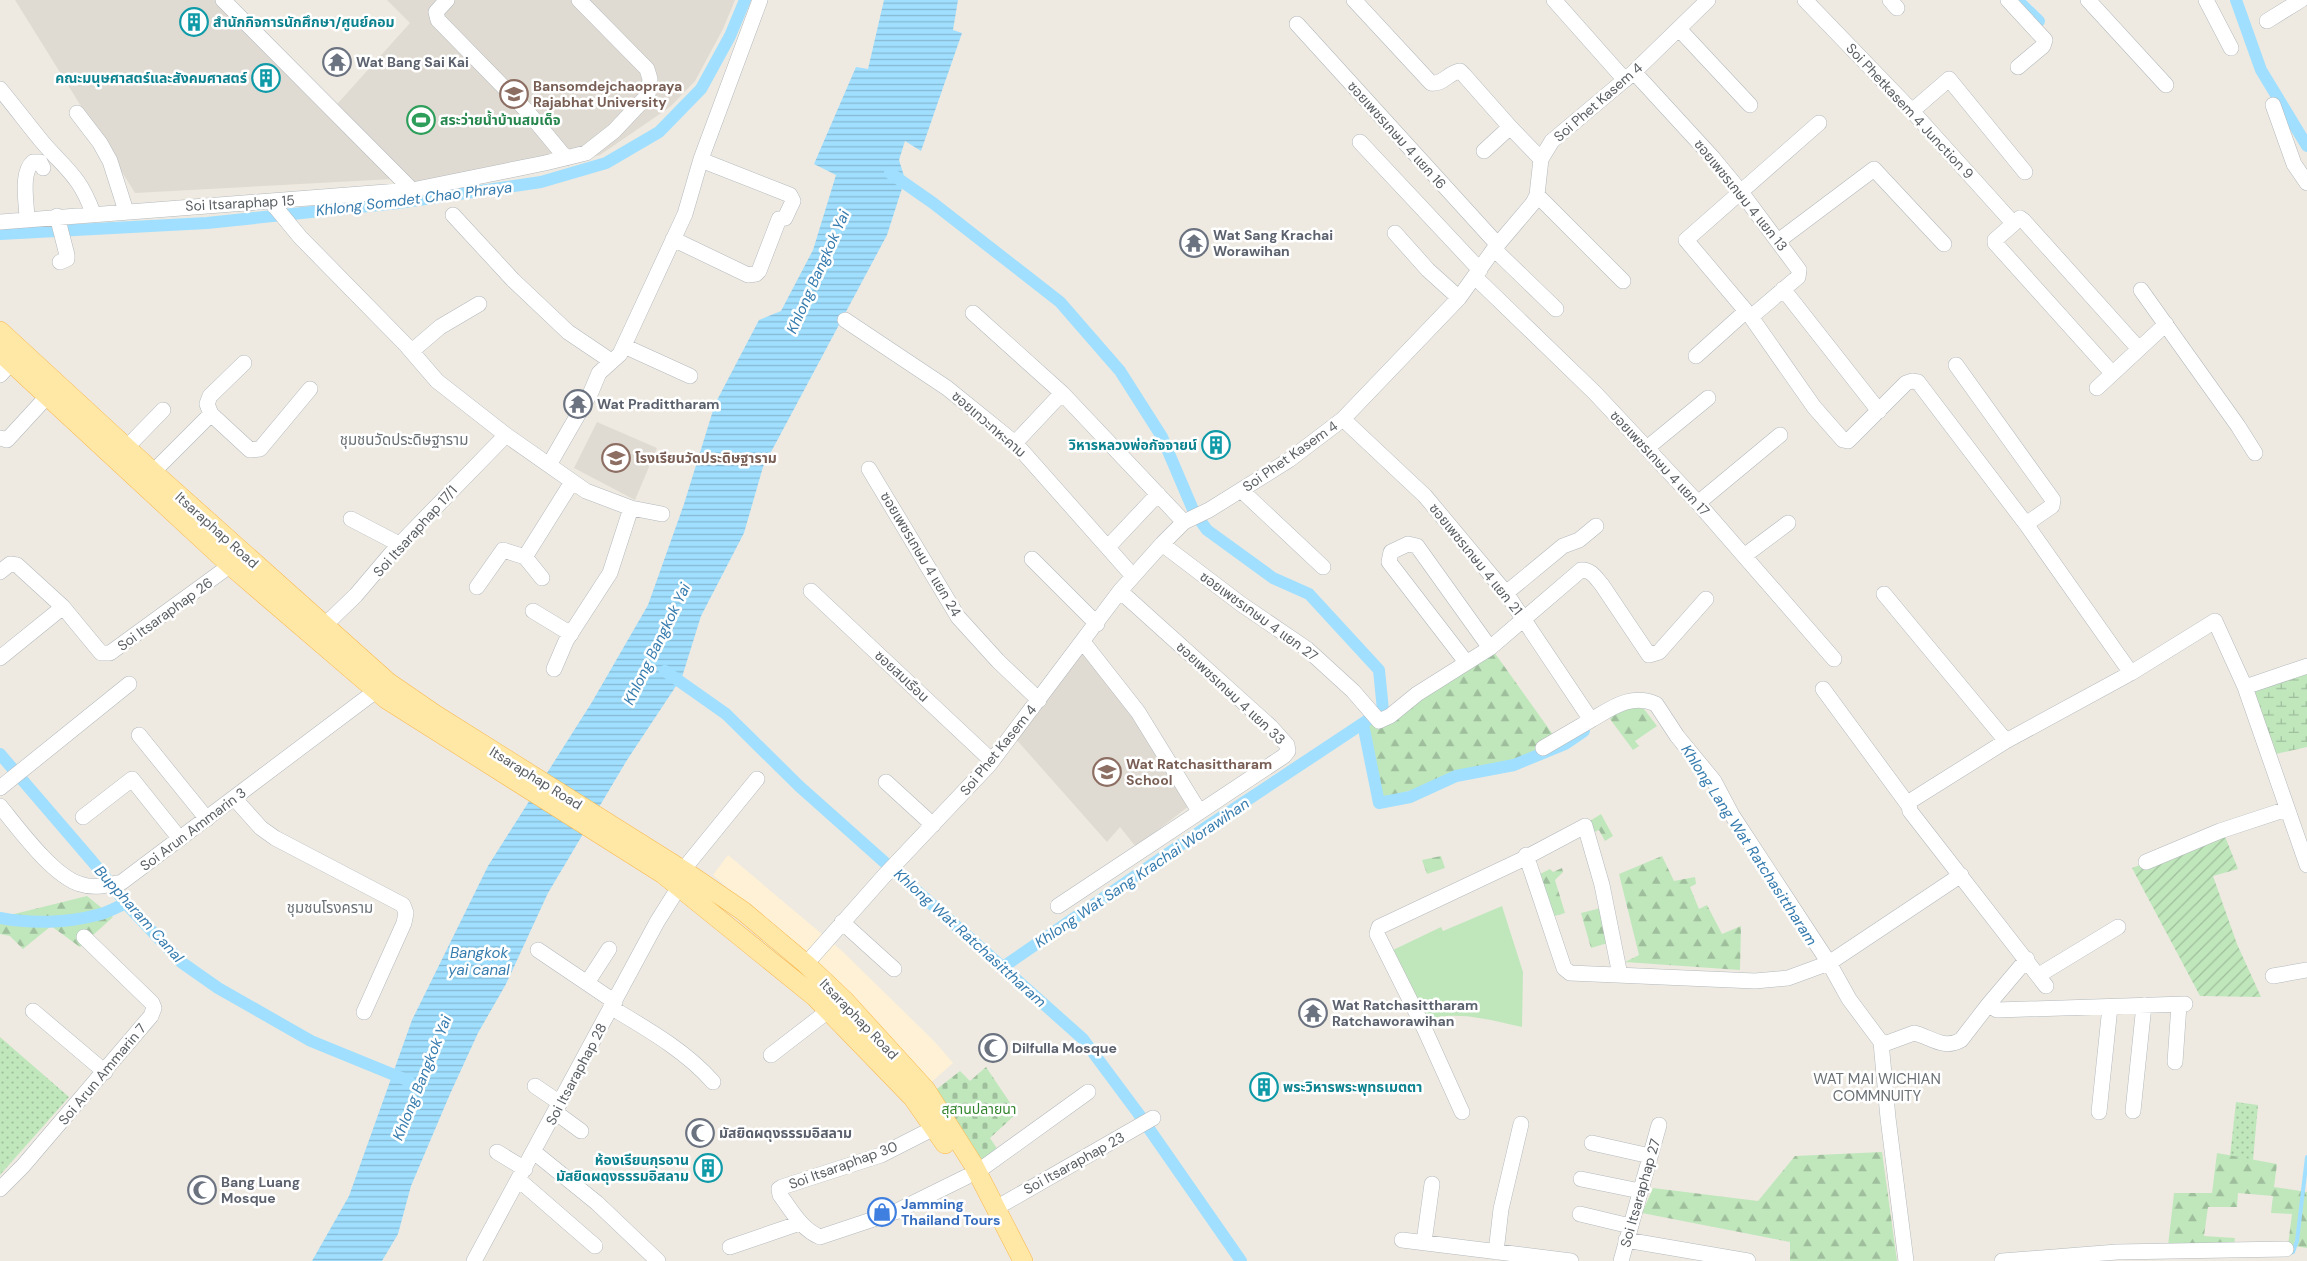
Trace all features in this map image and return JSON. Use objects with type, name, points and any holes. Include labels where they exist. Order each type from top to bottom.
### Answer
[{"type":"main road","name":"Itsaraphap Road","points":[[0,331],[153,472],[238,560],[324,626],[382,686],[469,744],[674,874],[743,911],[806,964],[845,1001],[926,1090],[972,1174],[996,1208],[1023,1261]]},
{"type":"main road","points":[[4,363],[238,560],[382,686]]},
{"type":"main road","points":[[674,874],[828,1011],[913,1098],[934,1128],[972,1174],[1009,1261]]},
{"type":"main road","points":[[791,978],[806,964]]},
{"type":"street","points":[[223,0],[412,190]]},
{"type":"street","points":[[447,0],[436,12],[438,20],[527,111],[566,158]]},
{"type":"street","name":"Soi Itsaraphap 15","points":[[0,222],[27,220],[59,226],[93,213],[240,202],[279,212],[412,190],[586,153],[614,131],[648,95],[650,79],[647,69],[579,0]]},
{"type":"street","points":[[550,464],[591,392],[599,373],[620,354],[685,214],[701,160],[760,0]]},
{"type":"street","points":[[1354,0],[1431,83],[1440,82],[1455,72],[1460,72],[1541,158]]},
{"type":"street","name":"ซอยเพชรเกษม 4 แยก 13","points":[[1554,0],[1741,192],[1778,240],[1798,270],[1798,276],[1783,289],[1748,314],[1696,356]]},
{"type":"street","name":"Soi Phet Kasem 4","points":[[806,964],[884,876],[992,761],[1097,624],[1132,575],[1189,520],[1209,510],[1289,460],[1343,419],[1459,298],[1496,247],[1533,203],[1537,195],[1541,158],[1552,141],[1629,76],[1708,0]]},
{"type":"street","name":"Soi Phetkasem 4 Junction 9","points":[[1806,0],[1912,111],[2013,223]]},
{"type":"street","points":[[2008,0],[2045,40],[2043,46],[2018,67]]},
{"type":"street","points":[[2088,0],[2166,85]]},
{"type":"street","points":[[2206,0],[2231,48]]},
{"type":"street","points":[[2267,21],[2302,0]]},
{"type":"street","name":"ซอยเพชรเกษม 4 แยก 16","points":[[1297,24],[1496,247],[1556,308]]},
{"type":"street","points":[[1680,29],[1750,105]]},
{"type":"street","points":[[1912,111],[1949,79],[2026,172]]},
{"type":"street","points":[[0,89],[45,145],[76,178],[87,196],[93,213]]},
{"type":"street","points":[[2273,106],[2294,164],[2307,183]]},
{"type":"street","points":[[77,113],[100,143],[110,161],[126,211]]},
{"type":"street","points":[[1819,123],[1686,240],[1748,314],[1814,407],[1839,437],[1848,441],[1906,383],[1918,382],[2026,524],[2131,674]]},
{"type":"street","points":[[1484,151],[1510,127]]},
{"type":"street","name":"ซอยเพชรเกษม 4 แยก 17","points":[[1360,142],[1477,273],[1592,390],[1698,502],[1834,659]]},
{"type":"street","points":[[673,239],[751,275],[759,271],[779,218],[786,218],[793,201],[790,195],[701,160]]},
{"type":"street","points":[[27,220],[27,168],[33,162],[40,162],[43,168]]},
{"type":"street","points":[[1778,240],[1874,169],[1944,244]]},
{"type":"street","points":[[1537,195],[1623,281]]},
{"type":"street","points":[[279,212],[412,352],[437,381],[506,435],[586,491],[631,508],[662,514]]},
{"type":"street","points":[[453,215],[513,280],[568,332],[611,361]]},
{"type":"street","points":[[2112,373],[1995,243],[1995,240],[2013,223],[2020,218],[2024,221],[2139,349]]},
{"type":"street","points":[[59,226],[67,259],[60,262]]},
{"type":"street","points":[[1396,233],[1428,270],[1459,298]]},
{"type":"street","points":[[1783,289],[1878,411]]},
{"type":"street","points":[[2141,290],[2255,453]]},
{"type":"street","points":[[412,352],[440,327],[478,304]]},
{"type":"street","points":[[973,313],[1062,393],[1158,494],[1189,520]]},
{"type":"street","name":"ซอยเทวะทหะคาม","points":[[845,320],[947,388],[1015,443],[1132,575]]},
{"type":"street","points":[[2098,388],[2166,324]]},
{"type":"street","points":[[624,346],[690,376]]},
{"type":"street","points":[[244,363],[210,396],[208,404],[212,414],[250,450],[260,449],[310,389]]},
{"type":"street","points":[[1956,365],[2053,500],[2052,506],[2026,524]]},
{"type":"street","points":[[1015,443],[1062,393]]},
{"type":"street","points":[[1647,448],[1708,398]]},
{"type":"street","points":[[0,438],[7,440],[42,402]]},
{"type":"street","points":[[126,448],[163,410]]},
{"type":"street","points":[[153,472],[212,414]]},
{"type":"street","name":"ซอยเพชรเกษม 4 แยก 21","points":[[1343,419],[1425,496],[1506,593],[1591,720]]},
{"type":"street","name":"Soi Itsaraphap 17/1","points":[[324,626],[362,589],[399,544],[506,435]]},
{"type":"street","points":[[1698,502],[1780,435]]},
{"type":"street","name":"ซอยเพชรเกษม 4 แยก 24","points":[[869,469],[958,617],[998,661],[1039,700]]},
{"type":"street","points":[[525,557],[572,482]]},
{"type":"street","points":[[1241,490],[1323,567]]},
{"type":"street","points":[[1108,547],[1158,494]]},
{"type":"street","points":[[554,669],[571,634],[610,573],[631,508]]},
{"type":"street","points":[[351,519],[399,544]]},
{"type":"street","points":[[1744,556],[1788,523]]},
{"type":"street","points":[[1506,593],[1563,546],[1579,540],[1596,526]]},
{"type":"street","name":"ซอยเพชรเกษม 4 แยก 27","points":[[1162,544],[1241,604],[1307,649],[1353,691],[1374,717],[1381,721],[1466,662]]},
{"type":"street","points":[[1490,648],[1417,546],[1408,544],[1391,552],[1389,562],[1466,662],[1490,648],[1581,570],[1594,574],[1649,655],[1659,652],[1706,599]]},
{"type":"street","points":[[477,587],[503,550],[525,557],[542,578]]},
{"type":"street","points":[[1032,559],[1097,624]]},
{"type":"street","name":"Soi Itsaraphap 26","points":[[63,607],[101,653],[105,655],[238,560]]},
{"type":"street","points":[[0,572],[10,564],[17,565],[63,607],[0,658]]},
{"type":"street","name":"ซอยสมเรือน","points":[[811,591],[992,761]]},
{"type":"street","name":"ซอยเพชรเกษม 4 แยก 33","points":[[1058,906],[1284,756],[1288,751],[1288,746],[1272,727],[1120,591]]},
{"type":"street","points":[[1884,594],[2006,741]]},
{"type":"street","points":[[533,611],[571,634]]},
{"type":"street","points":[[2118,927],[2042,981],[2027,959],[1910,811],[1910,806],[1912,800],[2006,741],[2131,674],[2215,620],[2245,687],[2307,865]]},
{"type":"street","points":[[1083,642],[1138,712],[1199,811]]},
{"type":"street","points":[[2245,687],[2307,666]]},
{"type":"street","points":[[4,785],[129,684]]},
{"type":"street","name":"Soi Arun Ammarin 3","points":[[0,806],[40,853],[67,878],[80,884],[96,887],[122,882],[382,686]]},
{"type":"street","points":[[1824,689],[1910,806]]},
{"type":"street","points":[[1543,748],[1626,701],[1637,699],[1656,704],[1677,736],[1714,781],[1737,823],[1823,965],[1880,1042],[1906,1261]]},
{"type":"street","points":[[139,735],[207,818]]},
{"type":"street","points":[[83,816],[132,779],[180,839]]},
{"type":"street","name":"Soi Itsaraphap 28","points":[[474,1261],[657,922],[674,874],[757,779]]},
{"type":"street","points":[[886,782],[933,825]]},
{"type":"street","points":[[234,798],[262,828],[275,838],[403,905],[406,913],[404,923],[364,1012]]},
{"type":"street","points":[[2146,862],[2220,831],[2287,809]]},
{"type":"street","points":[[1462,1112],[1378,927],[1521,860],[1526,855],[1585,826],[1602,885],[1620,975]]},
{"type":"street","points":[[1526,855],[1566,971],[1620,975],[1774,981],[1788,978],[1823,965],[1961,875]]},
{"type":"street","points":[[842,922],[894,969]]},
{"type":"street","name":"Soi Arun Ammarin 7","points":[[0,1189],[23,1166],[105,1072],[151,1016],[154,1008],[152,1003],[84,937]]},
{"type":"street","points":[[587,983],[609,949]]},
{"type":"street","points":[[538,950],[587,983],[613,1005],[669,1044],[704,1072],[713,1082]]},
{"type":"street","points":[[1880,1042],[1888,1042],[1914,1033],[1944,1044],[1955,1043],[1961,1040],[2027,959]]},
{"type":"street","points":[[2273,976],[2307,970]]},
{"type":"street","points":[[1988,1005],[1997,1010],[2182,1004],[2175,1062]]},
{"type":"street","points":[[2133,1111],[2144,1005]]},
{"type":"street","points":[[2099,1112],[2110,1006]]},
{"type":"street","points":[[771,1055],[828,1011]]},
{"type":"street","points":[[33,1012],[105,1072]]},
{"type":"street","points":[[535,1086],[581,1131]]},
{"type":"street","points":[[730,1247],[800,1223],[810,1233],[820,1237],[895,1212],[972,1174],[1088,1092]]},
{"type":"street","name":"Soi Itsaraphap 23","points":[[996,1208],[1153,1118]]},
{"type":"street","points":[[1500,1255],[1501,1209],[1521,1124]]},
{"type":"street","name":"Soi Itsaraphap 27","points":[[1621,1261],[1659,1125]]},
{"type":"street","name":"Soi Itsaraphap 30","points":[[800,1223],[779,1189],[881,1155],[934,1128]]},
{"type":"street","points":[[1592,1143],[1650,1156]]},
{"type":"street","points":[[497,1152],[595,1246]]},
{"type":"street","points":[[534,1152],[597,1203],[658,1261]]},
{"type":"street","points":[[1581,1179],[1640,1191]]},
{"type":"street","points":[[1424,1242],[1432,1184]]},
{"type":"street","points":[[1580,1214],[1628,1233],[1748,1261]]},
{"type":"street","points":[[1402,1240],[1424,1242],[1455,1254],[1500,1255],[1571,1261]]},
{"type":"street","points":[[2002,1261],[2117,1252],[2217,1256],[2286,1249]]},
{"type":"shaded area","name":"Bansomdejchaopraya Rajabhat University","points":[[15,0],[217,0],[330,112],[410,23],[387,0],[735,0],[723,29],[695,81],[670,107],[600,155],[531,172],[420,192],[412,178],[135,193]]},
{"type":"shaded area","name":"โรงเรียนวัดประดิษฐาราม","points":[[597,422],[657,448],[635,500],[574,468]]},
{"type":"shaded area","name":"Wat Ratchasittharam School","points":[[1084,646],[1119,689],[1189,806],[1136,847],[1120,827],[1107,842],[1015,738]]},
{"type":"shaded area","points":[[728,855],[842,951],[934,1041],[953,1063],[927,1086],[871,1017],[713,875]]},
{"type":"green space","points":[[1494,652],[1554,736],[1538,752],[1382,799],[1367,724]]},
{"type":"green space","points":[[2307,672],[2307,747],[2271,755],[2249,690]]},
{"type":"green space","points":[[1632,707],[1644,709],[1657,726],[1635,741],[1639,746],[1633,750],[1610,719],[1619,710]]},
{"type":"green space","points":[[1601,814],[1613,836],[1605,841],[1599,830],[1590,834],[1585,824]]},
{"type":"green space","points":[[2224,834],[2238,869],[2213,876],[2237,944],[2261,997],[2200,996],[2132,868]]},
{"type":"green space","points":[[1441,856],[1445,868],[1427,874],[1422,860]]},
{"type":"green space","points":[[1662,856],[1674,881],[1695,877],[1696,884],[1690,887],[1699,909],[1707,905],[1722,934],[1741,926],[1740,970],[1625,962],[1639,955],[1619,874]]},
{"type":"green space","points":[[1562,868],[1563,872],[1555,880],[1565,913],[1551,917],[1536,876],[1550,869],[1553,872]]},
{"type":"green space","points":[[87,896],[113,917],[80,947],[51,926],[23,949],[10,936],[0,934],[0,914],[6,916]]},
{"type":"green space","points":[[1502,906],[1523,972],[1522,1027],[1463,1016],[1428,1019],[1393,950],[1441,927],[1443,931]]},
{"type":"green space","points":[[1605,907],[1611,942],[1591,948],[1581,913]]},
{"type":"green space","points":[[0,1037],[69,1097],[0,1175]]},
{"type":"green space","name":"สุสานปลายนา","points":[[986,1067],[1017,1113],[990,1138],[998,1150],[982,1160],[933,1092],[960,1071],[970,1081]]},
{"type":"green space","points":[[2236,1102],[2258,1105],[2253,1160],[2230,1156]]},
{"type":"green space","points":[[1882,1152],[1897,1261],[1790,1261],[1790,1242],[1642,1213],[1653,1188],[1758,1201],[1795,1156]]},
{"type":"green space","points":[[2217,1153],[2277,1164],[2274,1187],[2307,1192],[2307,1248],[2288,1245],[2292,1214],[2271,1213],[2273,1196],[2238,1193],[2237,1207],[2208,1207],[2204,1236],[2235,1238],[2234,1245],[2168,1246],[2174,1193],[2212,1193]]},
{"type":"water","name":"Bangkok yai canal","points":[[884,0],[958,0],[953,30],[962,33],[921,151],[905,141],[899,160],[905,179],[887,235],[763,467],[744,533],[701,616],[682,677],[627,760],[548,893],[506,984],[478,1033],[411,1186],[398,1234],[382,1261],[312,1261],[349,1196],[412,1020],[488,866],[592,702],[648,605],[684,504],[715,404],[759,320],[781,311],[813,250],[836,175],[814,164],[856,67],[868,69]]},
{"type":"waterway","name":"Khlong Somdet Chao Phraya","points":[[0,234],[207,223],[398,203],[541,182],[606,163],[659,132],[701,89],[730,36],[745,0]]},
{"type":"waterway","points":[[2236,0],[2261,70],[2307,146]]},
{"type":"waterway","points":[[2019,2],[2039,21]]},
{"type":"waterway","name":"Khlong Wat Sang Krachai Worawihan","points":[[890,173],[933,203],[1060,302],[1120,371],[1162,437],[1194,512],[1207,530],[1273,578],[1309,594],[1379,670],[1383,710],[1208,826],[1003,967]]},
{"type":"waterway","name":"Khlong Wat Ratchasittharam","points":[[665,671],[726,714],[799,786],[1083,1039],[1138,1113],[1241,1261]]},
{"type":"waterway","name":"Khlong Lang Wat Ratchasittharam","points":[[1363,724],[1379,803],[1410,797],[1456,776],[1514,765],[1565,744],[1584,731]]},
{"type":"waterway","name":"Buppharam Canal","points":[[0,754],[130,908],[181,962],[218,988],[311,1041],[409,1081]]},
{"type":"waterway","points":[[0,918],[36,922],[74,920],[101,914],[126,903]]},
{"type":"waterway","points":[[2288,1254],[2293,1252],[2297,1241],[2307,1157]]},
{"type":"place","name":"สำนักกิจการนักศึกษา/ศูนย์คอม","points":[[194,22]]},
{"type":"place","name":"Wat Bang Sai Kai","points":[[337,62]]},
{"type":"place","name":"คณะมนุษศาสตร์และสังคมศาสตร์","points":[[266,78]]},
{"type":"place","name":"Bansomdejchaopraya Rajabhat University","points":[[514,94]]},
{"type":"place","name":"สระว่ายน้ำบ้านสมเด็จ","points":[[421,120]]},
{"type":"place","name":"Wat Sang Krachai Worawihan","points":[[1194,243]]},
{"type":"place","name":"Wat Pradittharam","points":[[578,404]]},
{"type":"place","name":"วิหารหลวงพ่อกัจจายน์","points":[[1216,445]]},
{"type":"place","name":"โรงเรียนวัดประดิษฐาราม","points":[[616,458]]},
{"type":"place","name":"Wat Ratchasittharam School","points":[[1107,772]]},
{"type":"place","name":"Wat Ratchasittharam Ratchaworawihan","points":[[1313,1013]]},
{"type":"place","name":"Dilfulla Mosque","points":[[993,1048]]},
{"type":"place","name":"พระวิหารพระพุทธเมตตา","points":[[1264,1087]]},
{"type":"place","name":"มัสยิดผดุงธรรมอิสลาม","points":[[700,1133]]},
{"type":"place","name":"ห้องเรียนกุรอาน มัสยิดผดุงธรรมอิสลาม","points":[[708,1168]]},
{"type":"place","name":"Bang Luang Mosque","points":[[202,1190]]},
{"type":"place","name":"Jamming Thailand Tours","points":[[882,1212]]},
{"type":"district","name":"ชุมชนวัดประดิษฐาราม","points":[[404,440]]},
{"type":"district","name":"ชุมชนโรงคราม","points":[[330,908]]},
{"type":"district","name":"WAT MAI WICHIAN COMMNUITY","points":[[1877,1088]]},
{"type":"water label","name":"Khlong Bangkok Yai","points":[[818,272]]},
{"type":"water label","name":"Khlong Bangkok Yai","points":[[657,644]]},
{"type":"water label","name":"Khlong Bangkok Yai","points":[[422,1078]]}]
